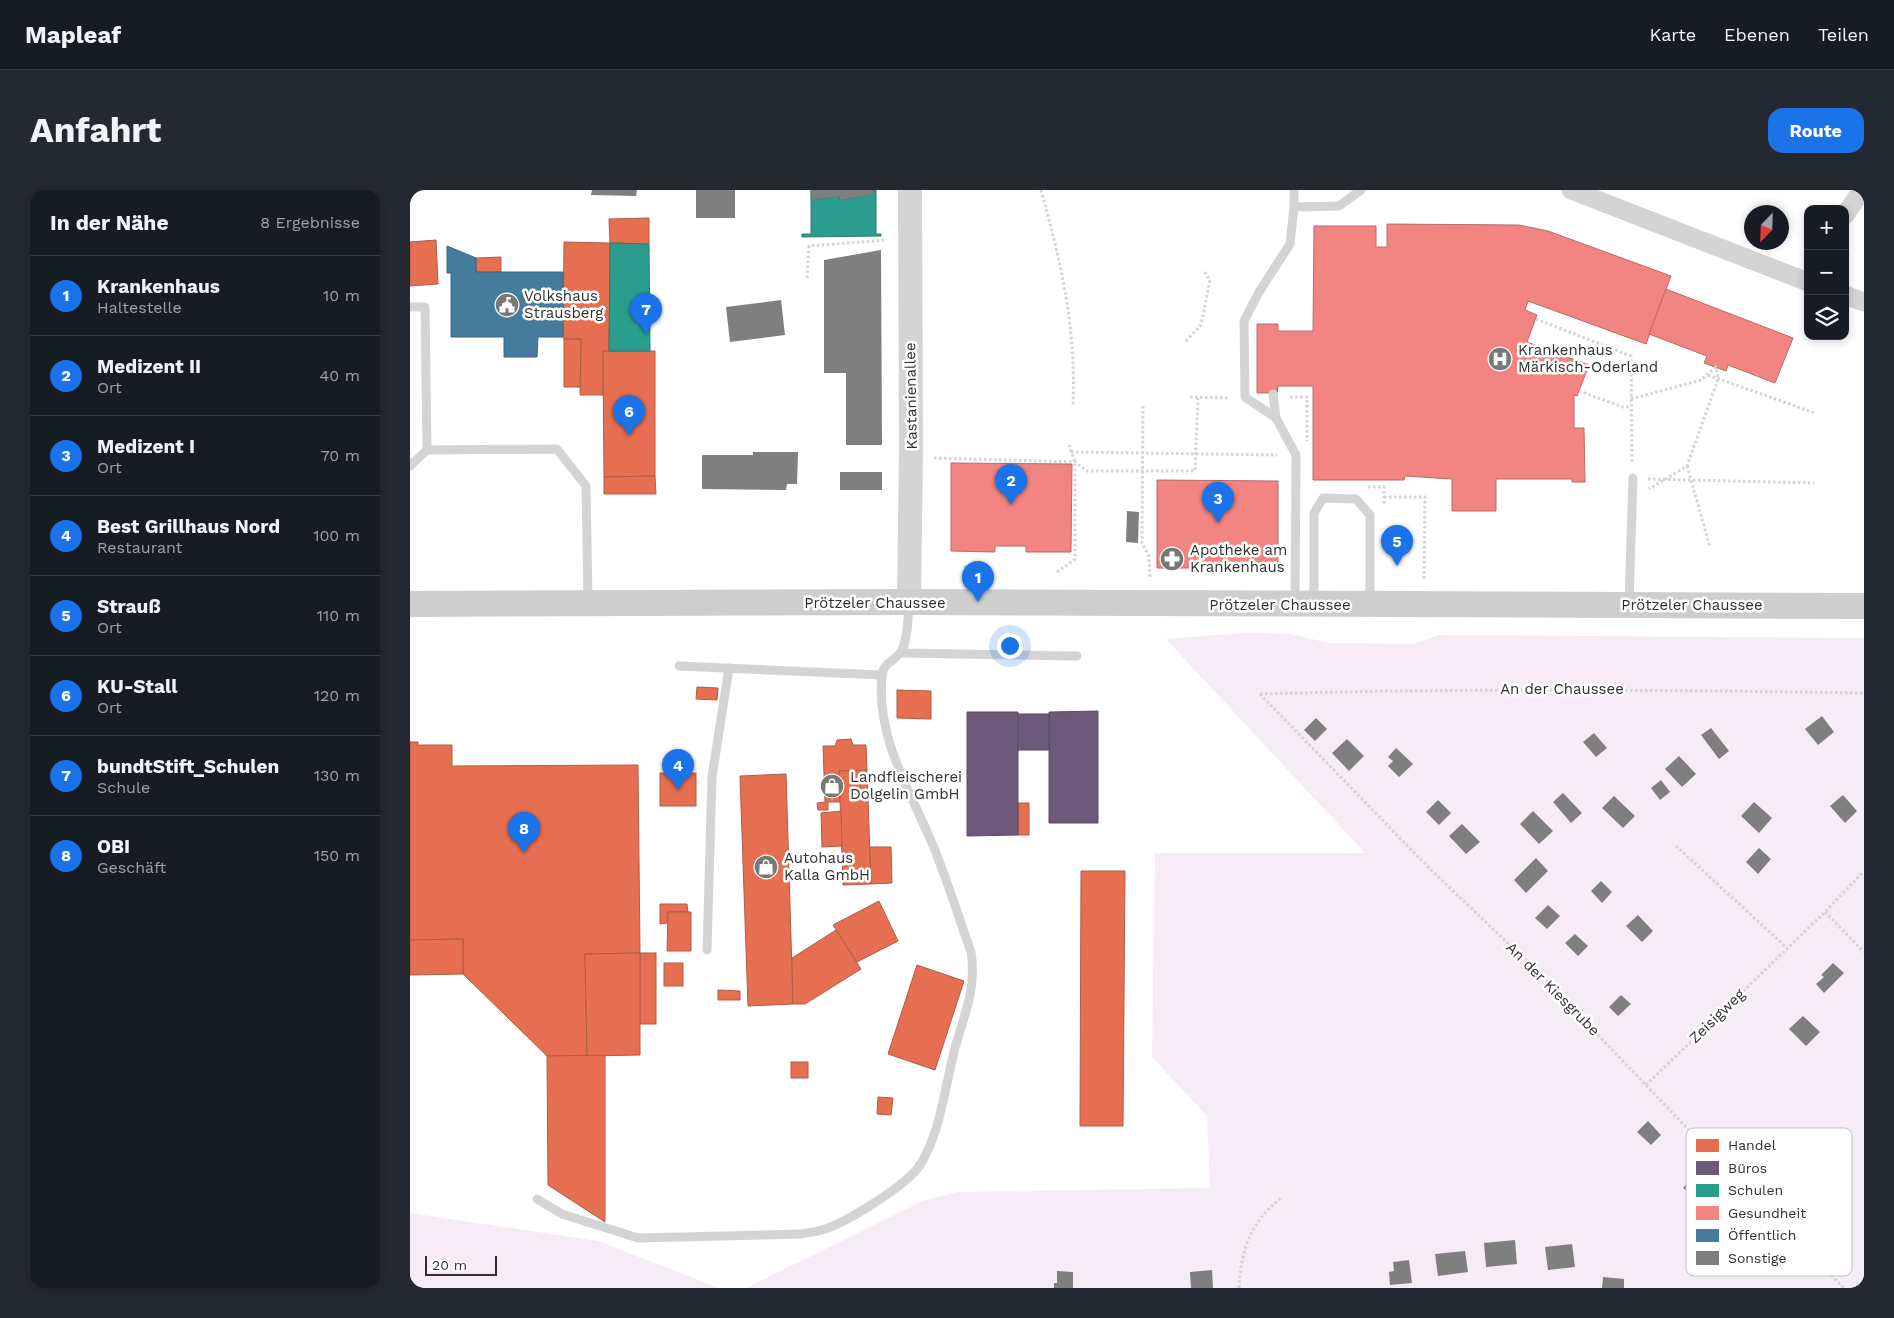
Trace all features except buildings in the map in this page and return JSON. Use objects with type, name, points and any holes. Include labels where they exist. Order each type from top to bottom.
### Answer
[{"type":"main road","name":"Prötzeler Chaussee","points":[[410,604],[909,602],[1304,605],[1370,593],[1628,605],[1864,606]]},
{"type":"street","name":"Kastanienallee","points":[[909,602],[911,458],[910,190]]},
{"type":"street","points":[[1572,190],[1804,280]]},
{"type":"street","points":[[1849,209],[1862,190]]},
{"type":"street","points":[[1849,296],[1864,302]]},
{"type":"lane","points":[[1276,418],[1245,397],[1244,321],[1259,292],[1290,244],[1294,190]]},
{"type":"lane","points":[[1294,207],[1339,206],[1361,190]]},
{"type":"lane","points":[[410,307],[425,307],[427,450]]},
{"type":"lane","points":[[1274,395],[1276,418],[1296,455],[1304,605]]},
{"type":"lane","points":[[410,466],[427,450],[557,449],[586,486],[588,604]]},
{"type":"lane","points":[[1628,605],[1632,478]]},
{"type":"lane","points":[[1304,605],[1314,512],[1323,498],[1356,499],[1370,515],[1370,593]]},
{"type":"lane","points":[[537,1199],[562,1214],[638,1238],[800,1234],[823,1229],[845,1220],[897,1186],[920,1166],[944,1099],[954,1049],[970,997],[974,970],[971,952],[929,835],[895,764],[882,709],[882,675],[885,666],[901,653],[908,627],[909,602]]},
{"type":"lane","points":[[901,653],[1077,656]]},
{"type":"lane","points":[[679,666],[882,675]]},
{"type":"lane","points":[[707,950],[712,777],[729,668]]},
{"type":"path","points":[[1041,190],[1064,279],[1074,352],[1073,406]]},
{"type":"path","points":[[807,278],[809,246],[856,241],[910,239]]},
{"type":"path","points":[[1186,341],[1201,325],[1210,280],[1203,270]]},
{"type":"path","points":[[1536,318],[1631,356],[1632,478],[1814,483]]},
{"type":"path","points":[[1631,399],[1701,380],[1716,367],[1718,379],[1687,466],[1710,547]]},
{"type":"path","points":[[1707,375],[1815,413]]},
{"type":"path","points":[[1579,391],[1622,407],[1631,407]]},
{"type":"path","points":[[1071,452],[1307,455],[1307,397],[1274,395]]},
{"type":"path","points":[[1190,397],[1247,398]]},
{"type":"path","points":[[911,458],[1075,462],[1087,471],[1195,471],[1198,398]]},
{"type":"path","points":[[1143,406],[1142,543],[1150,556],[1150,582]]},
{"type":"path","points":[[1057,572],[1075,560],[1075,462],[1069,445]]},
{"type":"path","points":[[1632,501],[1662,479],[1687,466]]},
{"type":"path","points":[[1358,487],[1384,487],[1384,506]]},
{"type":"path","points":[[1384,497],[1424,497],[1424,579]]},
{"type":"path","points":[[964,579],[965,565]]},
{"type":"path","name":"An der Chaussee","points":[[1260,694],[1407,690],[1593,689],[1864,693]]},
{"type":"path","name":"An der Kiesgrube","points":[[1260,694],[1429,868],[1536,970],[1688,1128]]},
{"type":"path","points":[[1676,846],[1787,948]]},
{"type":"path","name":"Zeisigweg","points":[[1646,1085],[1825,912],[1864,871]]},
{"type":"path","points":[[1825,912],[1864,952]]},
{"type":"path","points":[[1239,1288],[1243,1253],[1251,1232],[1266,1209],[1283,1196]]},
{"type":"path","name":"An der Kiesgrube","points":[[1832,1276],[1844,1288]]},
{"type":"shaded area","points":[[1243,633],[1290,634],[1329,643],[1414,644],[1438,635],[1864,638],[1864,1288],[746,1288],[925,1200],[958,1192],[1210,1188],[1207,1116],[1152,1057],[1155,853],[1365,853],[1166,639]]},
{"type":"shaded area","points":[[410,1213],[598,1241],[719,1288],[410,1288]]},
{"type":"place","name":"Volkshaus Strausberg","points":[[507,305]]},
{"type":"place","name":"bundtStift_Schulen","points":[[646,334]]},
{"type":"place","name":"Krankenhaus Märkisch-Oderland","points":[[1500,359]]},
{"type":"place","name":"KU-Stall","points":[[629,436]]},
{"type":"place","name":"Medizent II","points":[[1011,505]]},
{"type":"place","name":"Medizent I","points":[[1218,523]]},
{"type":"place","name":"Apotheke am Krankenhaus","points":[[1172,559]]},
{"type":"place","name":"Strauß","points":[[1397,566]]},
{"type":"place","name":"Krankenhaus","points":[[978,602]]},
{"type":"place","name":"Landfleischerei Dolgelin GmbH","points":[[832,786]]},
{"type":"place","name":"Best Grillhaus Nord","points":[[678,790]]},
{"type":"place","name":"OBI","points":[[524,853]]},
{"type":"place","name":"Autohaus Kalla GmbH","points":[[766,867]]}]
